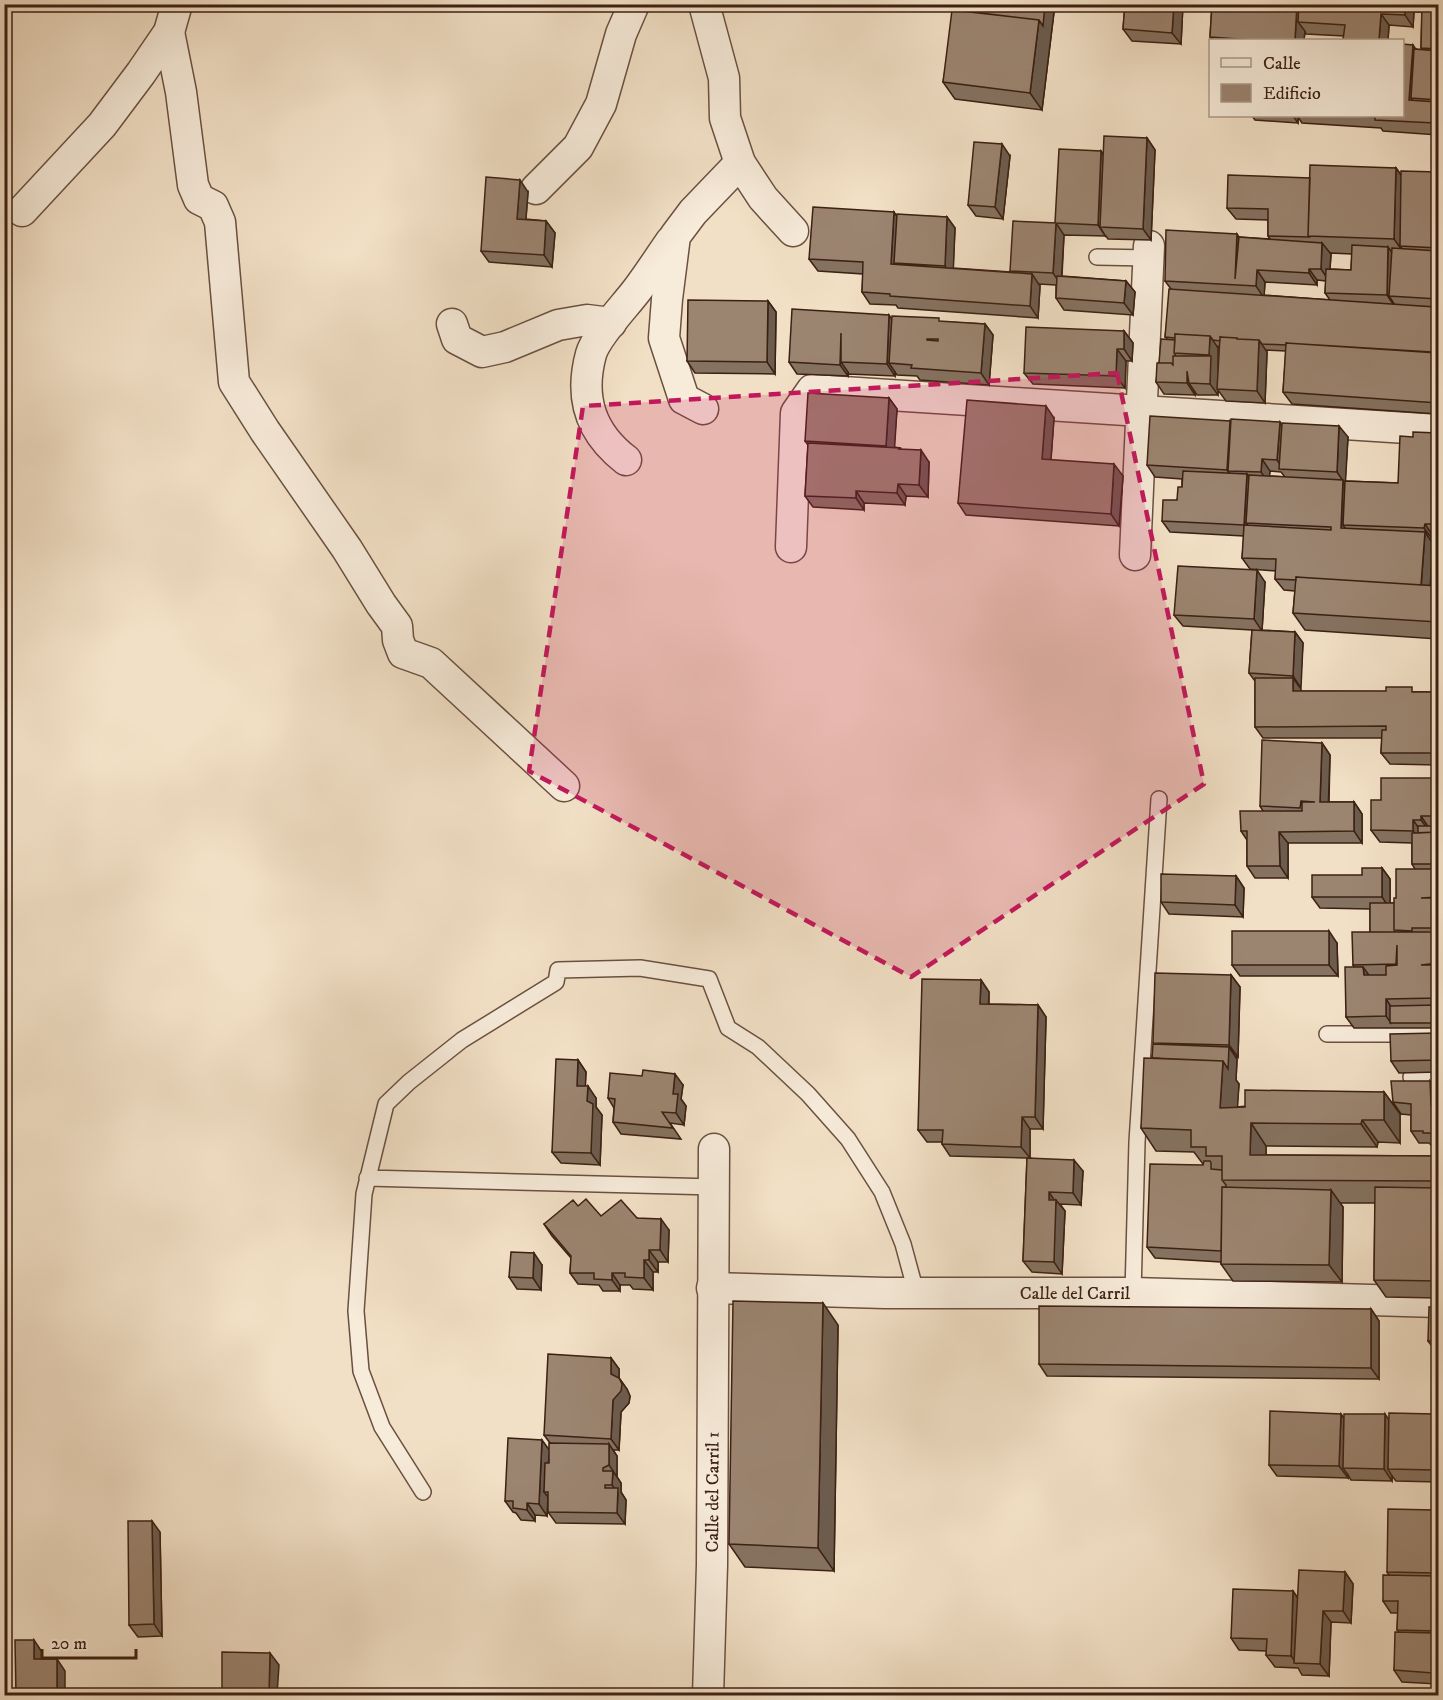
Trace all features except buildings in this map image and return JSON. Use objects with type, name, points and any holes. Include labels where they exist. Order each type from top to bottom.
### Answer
[{"type":"street","points":[[536,189],[578,147],[601,104],[621,34],[634,4]]},
{"type":"street","points":[[704,4],[724,78],[725,118],[740,163],[763,198],[793,231]]},
{"type":"street","points":[[22,211],[102,124],[173,18]]},
{"type":"street","points":[[173,18],[193,184],[200,199],[213,206],[220,222],[234,382],[397,626],[398,640],[403,653],[431,663],[564,786]]},
{"type":"street","points":[[626,460],[612,449],[592,419],[587,386],[592,352],[610,323],[693,212],[740,163]]},
{"type":"street","points":[[675,236],[666,299],[664,338],[684,399],[703,409]]},
{"type":"street","points":[[1135,555],[1149,252]]},
{"type":"street","points":[[452,324],[457,339],[482,352],[505,347],[558,325],[587,320],[610,323]]},
{"type":"street","points":[[791,547],[796,413],[812,390],[1438,430]]},
{"type":"street","name":"Calle del Carril 1","points":[[708,1695],[712,1564],[714,1149]]},
{"type":"street","name":"Calle del Carril","points":[[712,1288],[885,1293],[1132,1293],[1438,1302]]},
{"type":"lane","points":[[1097,257],[1149,252]]},
{"type":"lane","points":[[1132,1293],[1137,1142],[1159,800]]},
{"type":"lane","points":[[423,1492],[382,1427],[361,1371],[356,1311],[364,1194],[386,1104],[409,1082],[462,1040],[556,982],[558,970],[640,968],[709,979],[728,1028],[758,1047],[808,1094],[854,1148],[882,1192],[903,1244],[916,1292]]},
{"type":"lane","points":[[1327,1034],[1438,1034]]},
{"type":"lane","points":[[1411,1077],[1438,1077]]},
{"type":"lane","points":[[367,1178],[715,1187]]},
{"type":"highlighted area","points":[[1117,373],[1204,784],[911,977],[529,771],[583,406]]}]
